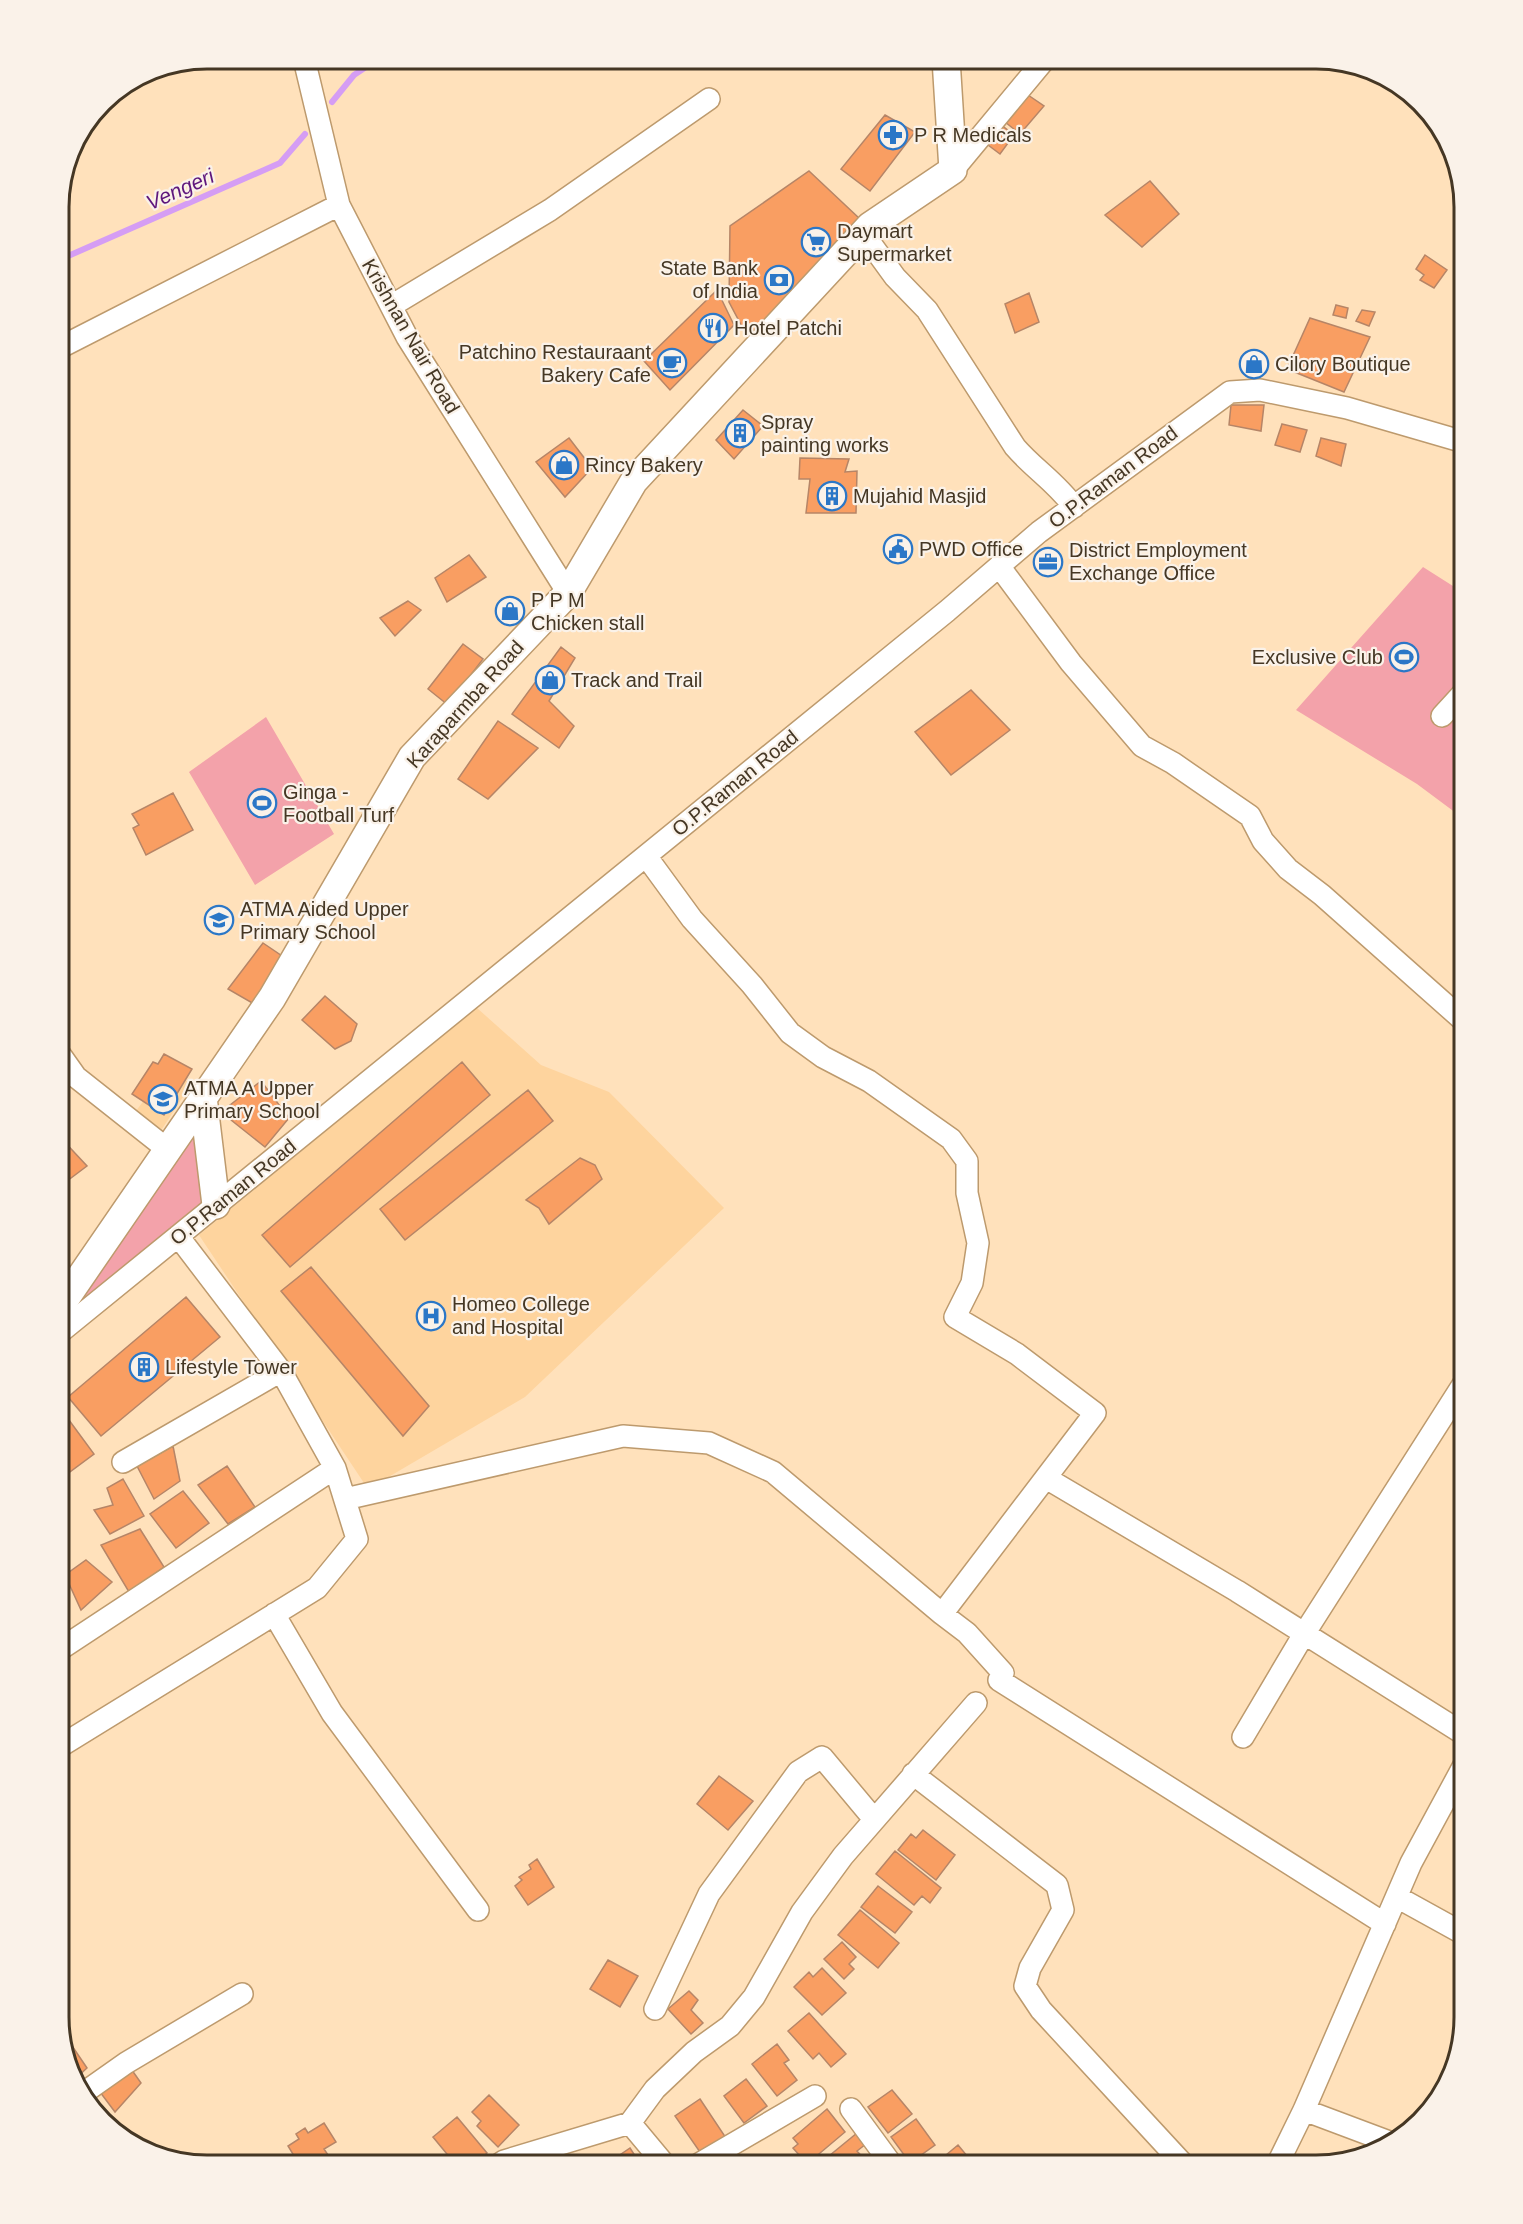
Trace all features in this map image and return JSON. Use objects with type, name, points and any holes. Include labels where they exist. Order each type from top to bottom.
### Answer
[{"type":"main road","points":[[947,69],[953,170]]},
{"type":"main road","name":"Karaparmba Road","points":[[69,1293],[272,998],[412,757],[568,593],[634,481],[862,234],[953,170]]},
{"type":"main road","points":[[203,1097],[216,1205]]},
{"type":"street","name":"Krishnan Nair Road","points":[[307,69],[339,205],[407,337],[568,593]]},
{"type":"street","points":[[953,170],[1037,69]]},
{"type":"street","points":[[391,306],[550,210],[709,99]]},
{"type":"street","points":[[69,343],[339,205]]},
{"type":"street","points":[[862,234],[895,277],[927,310],[1015,447],[1032,466],[1060,487],[1074,507]]},
{"type":"street","name":"O.P.Raman Road","points":[[69,1325],[999,566],[1074,507],[1230,392],[1260,390],[1347,408],[1454,439]]},
{"type":"street","points":[[999,566],[1076,669],[1142,746],[1173,763],[1250,816],[1263,841],[1288,869],[1322,895],[1454,1012]]},
{"type":"street","points":[[1442,716],[1454,703]]},
{"type":"street","points":[[646,856],[693,919],[752,985],[790,1033],[823,1057],[869,1082],[951,1139],[967,1161],[967,1193],[978,1243],[972,1283],[955,1317],[1017,1353],[1095,1413],[942,1614]]},
{"type":"street","points":[[69,1068],[75,1077],[167,1149]]},
{"type":"street","points":[[69,1740],[317,1588],[357,1539],[335,1468],[281,1371],[178,1236]]},
{"type":"street","points":[[123,1462],[281,1371]]},
{"type":"street","points":[[1243,1737],[1304,1634],[1454,1412]]},
{"type":"street","points":[[345,1499],[623,1436],[709,1443],[772,1472],[967,1633],[1003,1673],[999,1680],[1385,1924]]},
{"type":"street","points":[[69,1643],[335,1468]]},
{"type":"street","points":[[1046,1478],[1454,1728]]},
{"type":"street","points":[[274,1614],[332,1713],[478,1910]]},
{"type":"street","points":[[524,2155],[630,2123],[655,2089],[693,2052],[730,2026],[754,1997],[802,1912],[873,1818],[975,1703]]},
{"type":"street","points":[[655,2009],[709,1894],[798,1772],[822,1757],[873,1818]]},
{"type":"street","points":[[913,1774],[1058,1885],[1063,1910],[1030,1968],[1025,1986],[1041,2010],[1175,2155]]},
{"type":"street","points":[[1282,2155],[1411,1863],[1454,1783]]},
{"type":"street","points":[[1397,1897],[1454,1928]]},
{"type":"street","points":[[90,2089],[126,2063],[242,1994]]},
{"type":"street","points":[[715,2155],[815,2096]]},
{"type":"street","points":[[851,2109],[885,2155]]},
{"type":"street","points":[[1304,2110],[1380,2138]]},
{"type":"street","points":[[630,2123],[656,2155]]},
{"type":"shaded area","name":"Exclusive Club","points":[[1423,567],[1454,587],[1454,812],[1417,784],[1296,710]]},
{"type":"shaded area","name":"Ginga - Football Turf","points":[[266,717],[334,834],[255,885],[189,772]]},
{"type":"shaded area","name":"Homeo College and Hospital","points":[[477,1008],[541,1065],[609,1092],[724,1208],[525,1397],[368,1489],[199,1235]]},
{"type":"shaded area","name":"ATMA A Upper Primary School","points":[[165,1072],[192,1083],[162,1129],[133,1115]]},
{"type":"shaded area","points":[[200,1113],[216,1205],[69,1316],[69,1309]]},
{"type":"building","points":[[1028,95],[1044,106],[1020,134],[1005,122]]},
{"type":"building","points":[[885,115],[915,132],[870,191],[841,169]]},
{"type":"building","points":[[1000,124],[1014,135],[1000,154],[984,142]]},
{"type":"building","points":[[809,171],[860,219],[748,338],[729,302],[730,226]]},
{"type":"building","points":[[1150,181],[1179,214],[1142,247],[1105,215]]},
{"type":"building","points":[[1425,255],[1447,270],[1434,288],[1420,280],[1424,275],[1416,269]]},
{"type":"building","points":[[717,290],[734,325],[670,390],[644,361]]},
{"type":"building","points":[[1029,293],[1039,322],[1015,333],[1005,304]]},
{"type":"building","points":[[1336,305],[1348,308],[1346,318],[1333,315]]},
{"type":"building","points":[[1362,310],[1375,312],[1369,326],[1356,321]]},
{"type":"building","points":[[1310,318],[1370,337],[1344,392],[1287,369]]},
{"type":"building","points":[[1231,405],[1264,405],[1261,431],[1229,425]]},
{"type":"building","name":"Spray painting works","points":[[743,410],[763,426],[734,459],[716,440]]},
{"type":"building","points":[[1282,424],[1307,430],[1300,452],[1275,445]]},
{"type":"building","name":"Rincy Bakery","points":[[569,438],[592,468],[565,497],[536,462]]},
{"type":"building","points":[[1321,438],[1346,444],[1341,466],[1316,456]]},
{"type":"building","name":"Mujahid Masjid","points":[[800,458],[849,459],[845,472],[857,471],[856,513],[806,513],[810,479],[799,479]]},
{"type":"building","points":[[469,555],[486,577],[447,602],[435,578]]},
{"type":"building","points":[[408,601],[421,610],[395,636],[380,618]]},
{"type":"building","points":[[463,644],[483,659],[448,705],[428,689]]},
{"type":"building","name":"Track and Trail","points":[[561,647],[575,658],[549,701],[574,726],[559,748],[512,714]]},
{"type":"building","points":[[971,690],[1010,730],[951,775],[915,732]]},
{"type":"building","points":[[498,721],[538,748],[488,799],[458,779]]},
{"type":"building","points":[[173,793],[193,830],[146,855],[133,828],[139,825],[132,814]]},
{"type":"building","points":[[263,943],[285,958],[254,1004],[228,989]]},
{"type":"building","points":[[325,996],[357,1024],[351,1041],[335,1049],[302,1020]]},
{"type":"building","points":[[164,1054],[192,1069],[164,1115],[132,1094],[153,1062],[158,1064]]},
{"type":"building","points":[[462,1062],[490,1095],[290,1267],[262,1235]]},
{"type":"building","points":[[261,1081],[289,1118],[265,1147],[221,1112]]},
{"type":"building","points":[[528,1090],[553,1121],[405,1240],[380,1209]]},
{"type":"building","points":[[69,1147],[87,1166],[69,1180]]},
{"type":"building","points":[[580,1158],[595,1165],[602,1179],[549,1224],[539,1208],[526,1200]]},
{"type":"building","points":[[311,1267],[429,1406],[403,1436],[281,1291]]},
{"type":"building","name":"Lifestyle Tower","points":[[186,1297],[220,1337],[101,1436],[69,1396]]},
{"type":"building","points":[[69,1420],[94,1454],[69,1473]]},
{"type":"building","points":[[173,1446],[180,1481],[154,1499],[137,1466]]},
{"type":"building","points":[[227,1466],[255,1507],[228,1524],[198,1485]]},
{"type":"building","points":[[123,1479],[144,1516],[110,1534],[94,1510],[113,1505],[107,1488]]},
{"type":"building","points":[[183,1491],[209,1523],[176,1548],[150,1514]]},
{"type":"building","points":[[140,1529],[164,1567],[129,1592],[101,1545]]},
{"type":"building","points":[[86,1560],[112,1582],[81,1610],[69,1584],[69,1572]]},
{"type":"building","points":[[719,1776],[753,1801],[728,1830],[697,1804]]},
{"type":"building","points":[[923,1830],[955,1855],[936,1880],[898,1850],[911,1834],[916,1838]]},
{"type":"building","points":[[895,1851],[941,1888],[930,1903],[922,1896],[914,1905],[876,1874]]},
{"type":"building","points":[[537,1859],[554,1887],[528,1905],[515,1886],[522,1880],[519,1877],[531,1869],[529,1865]]},
{"type":"building","points":[[878,1886],[912,1912],[895,1933],[861,1907]]},
{"type":"building","points":[[860,1910],[899,1943],[878,1968],[838,1935]]},
{"type":"building","points":[[842,1942],[856,1957],[849,1964],[854,1969],[844,1979],[824,1959]]},
{"type":"building","points":[[608,1960],[638,1976],[620,2007],[590,1989]]},
{"type":"building","points":[[822,1968],[846,1993],[822,2015],[794,1987],[809,1972],[813,1977]]},
{"type":"building","points":[[689,1991],[698,2000],[691,2010],[703,2023],[691,2034],[668,2009]]},
{"type":"building","points":[[809,2013],[846,2054],[831,2067],[819,2053],[813,2059],[788,2031]]},
{"type":"building","points":[[777,2044],[789,2060],[784,2063],[797,2080],[777,2096],[752,2064]]},
{"type":"building","points":[[73,2047],[87,2068],[82,2073]]},
{"type":"building","points":[[122,2056],[141,2083],[115,2112],[97,2088]]},
{"type":"building","points":[[746,2079],[767,2106],[744,2123],[724,2096]]},
{"type":"building","points":[[892,2090],[912,2114],[888,2133],[868,2107]]},
{"type":"building","points":[[489,2095],[519,2125],[498,2147],[477,2126],[481,2121],[472,2112]]},
{"type":"building","points":[[700,2099],[726,2138],[702,2155],[675,2116]]},
{"type":"building","points":[[827,2109],[845,2132],[818,2155],[799,2155],[793,2148],[798,2144],[793,2138]]},
{"type":"building","points":[[457,2117],[487,2153],[485,2155],[448,2155],[433,2137]]},
{"type":"building","points":[[916,2119],[935,2145],[921,2155],[904,2155],[891,2137]]},
{"type":"building","points":[[324,2123],[336,2142],[324,2149],[328,2155],[294,2155],[288,2146],[299,2139],[296,2134],[305,2128],[308,2133]]},
{"type":"building","points":[[857,2133],[866,2144],[857,2151],[861,2155],[830,2155]]},
{"type":"building","points":[[958,2145],[966,2155],[946,2155]]},
{"type":"building","points":[[630,2148],[635,2155],[620,2155]]},
{"type":"waterway","name":"Vengeri","points":[[332,102],[354,75],[363,69]]},
{"type":"waterway","name":"Vengeri","points":[[69,256],[280,163],[305,134]]},
{"type":"place","name":"P R Medicals","points":[[893,135]]},
{"type":"place","name":"Daymart Supermarket","points":[[816,242]]},
{"type":"place","name":"State Bank of India","points":[[779,280]]},
{"type":"place","name":"Hotel Patchi","points":[[713,328]]},
{"type":"place","name":"Patchino Restauraant Bakery Cafe","points":[[672,363]]},
{"type":"place","name":"Cilory Boutique","points":[[1254,364]]},
{"type":"place","name":"Spray painting works","points":[[740,433]]},
{"type":"place","name":"Rincy Bakery","points":[[564,465]]},
{"type":"place","name":"Mujahid Masjid","points":[[832,496]]},
{"type":"place","name":"PWD Office","points":[[898,549]]},
{"type":"place","name":"District Employment Exchange Office","points":[[1048,562]]},
{"type":"place","name":"P P M Chicken stall","points":[[510,611]]},
{"type":"place","name":"Exclusive Club","points":[[1404,657]]},
{"type":"place","name":"Track and Trail","points":[[550,680]]},
{"type":"place","name":"Ginga - Football Turf","points":[[262,803]]},
{"type":"place","name":"ATMA Aided Upper Primary School","points":[[219,920]]},
{"type":"place","name":"ATMA A Upper Primary School","points":[[163,1099]]},
{"type":"place","name":"Homeo College and Hospital","points":[[431,1316]]},
{"type":"place","name":"Lifestyle Tower","points":[[144,1367]]}]
